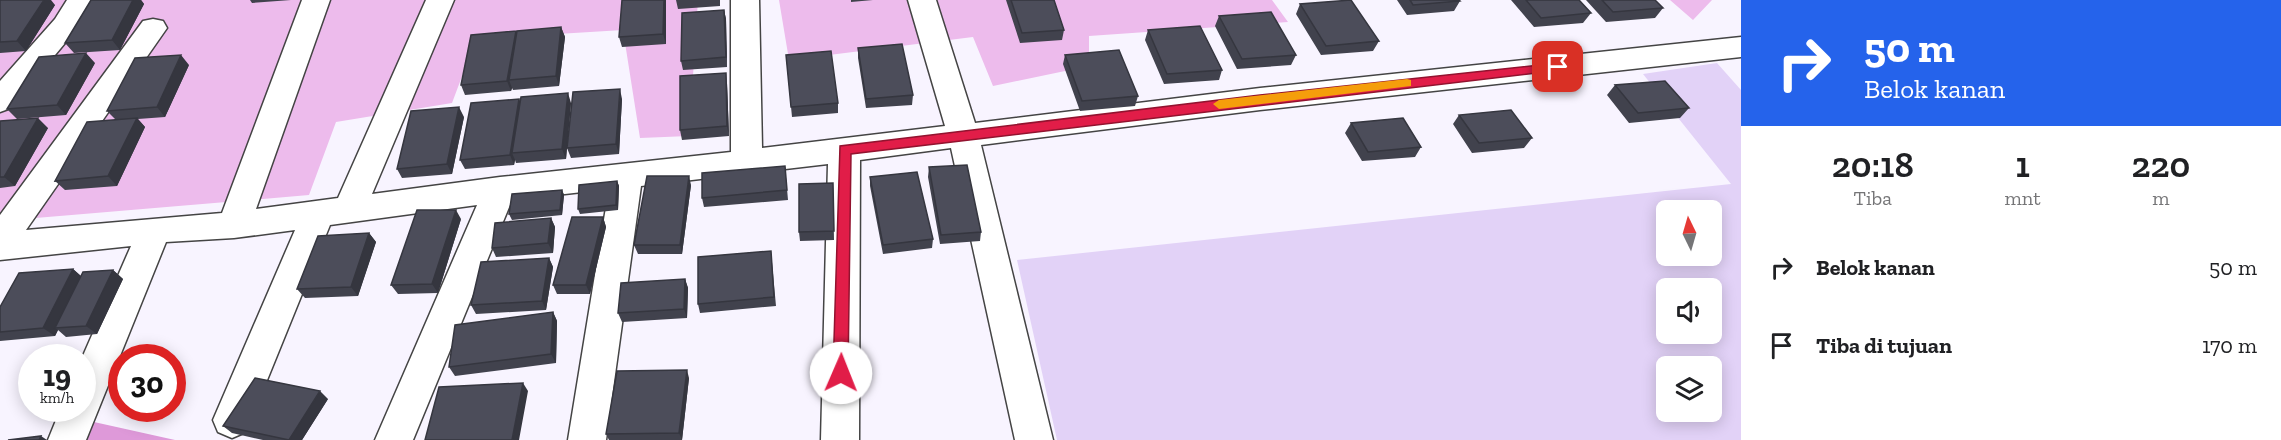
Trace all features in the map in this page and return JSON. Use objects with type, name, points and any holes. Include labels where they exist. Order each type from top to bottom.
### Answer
[{"type":"street","points":[[0,101],[65,25],[81,0]]},
{"type":"street","points":[[234,225],[316,0]]},
{"type":"street","points":[[232,420],[440,0]]},
{"type":"street","points":[[745,0],[747,162]]},
{"type":"street","points":[[922,0],[963,134],[1034,440]]},
{"type":"street","points":[[0,240],[153,28]]},
{"type":"street","points":[[0,246],[154,230],[234,225],[500,189],[747,162],[963,134],[1741,46]]},
{"type":"street","points":[[840,440],[844,150]]},
{"type":"street","points":[[587,440],[627,174]]},
{"type":"street","points":[[394,440],[500,189]]},
{"type":"street","points":[[96,369],[154,230]]},
{"type":"street","points":[[67,440],[74,422]]},
{"type":"shaded area","points":[[0,0],[698,0],[689,136],[640,138],[623,30],[476,39],[452,103],[336,122],[309,195],[0,221]]},
{"type":"shaded area","points":[[779,0],[1272,0],[1288,22],[1089,36],[1089,66],[993,86],[973,37],[789,60]]},
{"type":"shaded area","points":[[1670,0],[1712,0],[1693,20]]},
{"type":"shaded area","points":[[1717,63],[1741,90],[1741,440],[1057,440],[1017,260],[1731,184],[1643,74]]},
{"type":"shaded area","points":[[94,422],[175,440],[87,440]]},
{"type":"building","points":[[1,0],[44,0],[17,41],[0,42]]},
{"type":"building","points":[[91,0],[133,0],[112,40],[65,43]]},
{"type":"building","points":[[622,0],[664,0],[663,34],[619,37]]},
{"type":"building","points":[[1011,0],[1054,0],[1064,30],[1022,33]]},
{"type":"building","points":[[1351,0],[1379,41],[1326,46],[1300,4]]},
{"type":"building","points":[[1410,0],[1459,0],[1460,1],[1413,5]]},
{"type":"building","points":[[1526,0],[1579,0],[1591,13],[1541,18]]},
{"type":"building","points":[[1602,0],[1655,0],[1663,8],[1613,12]]},
{"type":"building","points":[[724,10],[726,57],[681,61],[682,13]]},
{"type":"building","points":[[1271,12],[1296,55],[1242,59],[1219,16]]},
{"type":"building","points":[[1200,26],[1222,70],[1167,74],[1148,30]]},
{"type":"building","points":[[561,27],[556,76],[509,80],[517,31]]},
{"type":"building","points":[[516,31],[507,81],[461,85],[471,35]]},
{"type":"building","points":[[902,44],[913,95],[866,99],[858,48]]},
{"type":"building","points":[[1119,50],[1138,96],[1082,101],[1065,55]]},
{"type":"building","points":[[831,51],[838,103],[791,107],[786,55]]},
{"type":"building","points":[[86,53],[57,105],[7,109],[39,57]]},
{"type":"building","points":[[181,55],[157,107],[107,111],[135,58]]},
{"type":"building","points":[[726,73],[727,126],[680,130],[680,76]]},
{"type":"building","points":[[1665,81],[1689,108],[1638,113],[1615,85]]},
{"type":"building","points":[[620,89],[616,144],[567,148],[573,92]]},
{"type":"building","points":[[568,93],[562,149],[512,153],[521,97]]},
{"type":"building","points":[[519,99],[510,155],[460,160],[471,103]]},
{"type":"building","points":[[459,107],[447,164],[397,169],[411,111]]},
{"type":"building","points":[[1511,110],[1532,138],[1479,143],[1459,115]]},
{"type":"building","points":[[38,118],[4,177],[0,177],[0,121]]},
{"type":"building","points":[[137,118],[108,176],[55,181],[87,122]]},
{"type":"building","points":[[1403,118],[1421,147],[1368,152],[1351,123]]},
{"type":"building","points":[[967,165],[981,232],[941,235],[929,167]]},
{"type":"building","points":[[785,166],[787,190],[702,198],[702,173]]},
{"type":"building","points":[[917,172],[933,239],[883,245],[870,177]]},
{"type":"building","points":[[647,176],[689,176],[680,245],[634,245]]},
{"type":"building","points":[[617,181],[616,205],[578,209],[579,185]]},
{"type":"building","points":[[833,183],[834,231],[799,232],[799,184]]},
{"type":"building","points":[[562,190],[560,210],[509,214],[512,194]]},
{"type":"building","points":[[417,210],[456,210],[432,284],[391,285]]},
{"type":"building","points":[[572,217],[603,217],[586,285],[553,285]]},
{"type":"building","points":[[551,218],[548,243],[492,248],[495,223]]},
{"type":"building","points":[[369,233],[351,287],[297,289],[318,236]]},
{"type":"building","points":[[771,251],[774,297],[698,304],[698,257]]},
{"type":"building","points":[[549,258],[542,301],[471,305],[481,262]]},
{"type":"building","points":[[73,269],[43,328],[0,332],[0,307],[19,273]]},
{"type":"building","points":[[113,270],[86,326],[55,328],[83,272]]},
{"type":"building","points":[[685,279],[684,309],[618,313],[621,283]]},
{"type":"building","points":[[553,312],[551,354],[449,367],[455,325]]},
{"type":"building","points":[[687,370],[679,433],[606,434],[617,371]]},
{"type":"building","points":[[255,378],[320,391],[289,440],[223,426]]},
{"type":"building","points":[[523,383],[512,440],[425,440],[439,387]]},
{"type":"building","points":[[41,436],[39,440],[8,440]]},
{"type":"slow traffic","points":[[1219,104],[1407,83]]},
{"type":"route","points":[[841,373],[844,150],[1260,99],[1558,67]]}]
